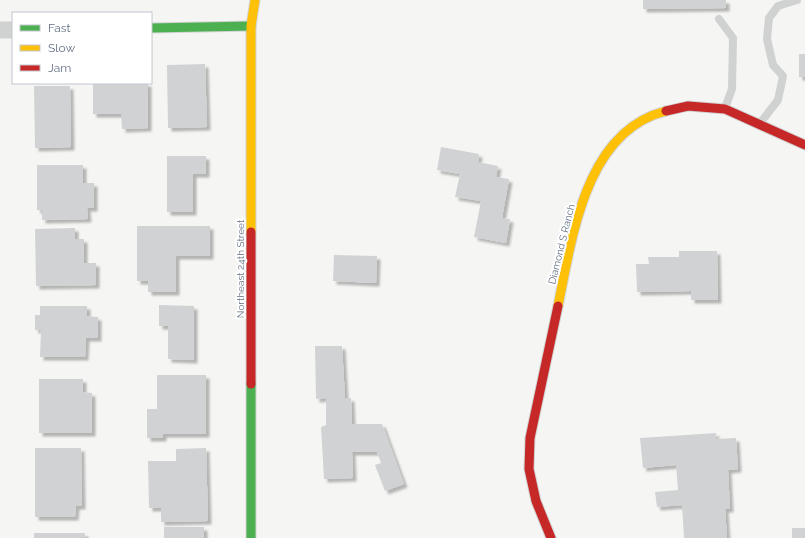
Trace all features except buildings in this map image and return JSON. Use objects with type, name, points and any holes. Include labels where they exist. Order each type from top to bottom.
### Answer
[{"type":"street","name":"Northeast 24th Street","points":[[251,538],[251,26],[255,0]]},
{"type":"street","points":[[152,28],[251,26]]},
{"type":"street","points":[[0,30],[12,30]]},
{"type":"street","name":"Diamond S Ranch","points":[[551,538],[536,501],[529,469],[530,438],[573,234],[589,182],[610,149],[634,124],[655,114],[688,106],[725,109],[760,123],[805,145]]},
{"type":"lane","points":[[760,123],[778,100],[783,76],[773,65],[768,39],[769,18],[778,3],[797,0]]},
{"type":"lane","points":[[719,19],[733,38],[732,89],[725,109]]},
{"type":"traffic: fast","points":[[152,28],[251,26]]},
{"type":"traffic: fast","points":[[251,384],[251,538]]},
{"type":"traffic: slow","points":[[251,232],[251,26],[255,0]]},
{"type":"traffic: slow","points":[[558,306],[569,250],[577,220],[587,190],[600,164],[617,140],[639,122],[666,111]]},
{"type":"traffic: jam","points":[[666,111],[688,106],[725,109],[805,145]]},
{"type":"traffic: jam","points":[[251,232],[251,384]]},
{"type":"traffic: jam","points":[[551,538],[536,501],[529,469],[530,438],[558,306]]}]
